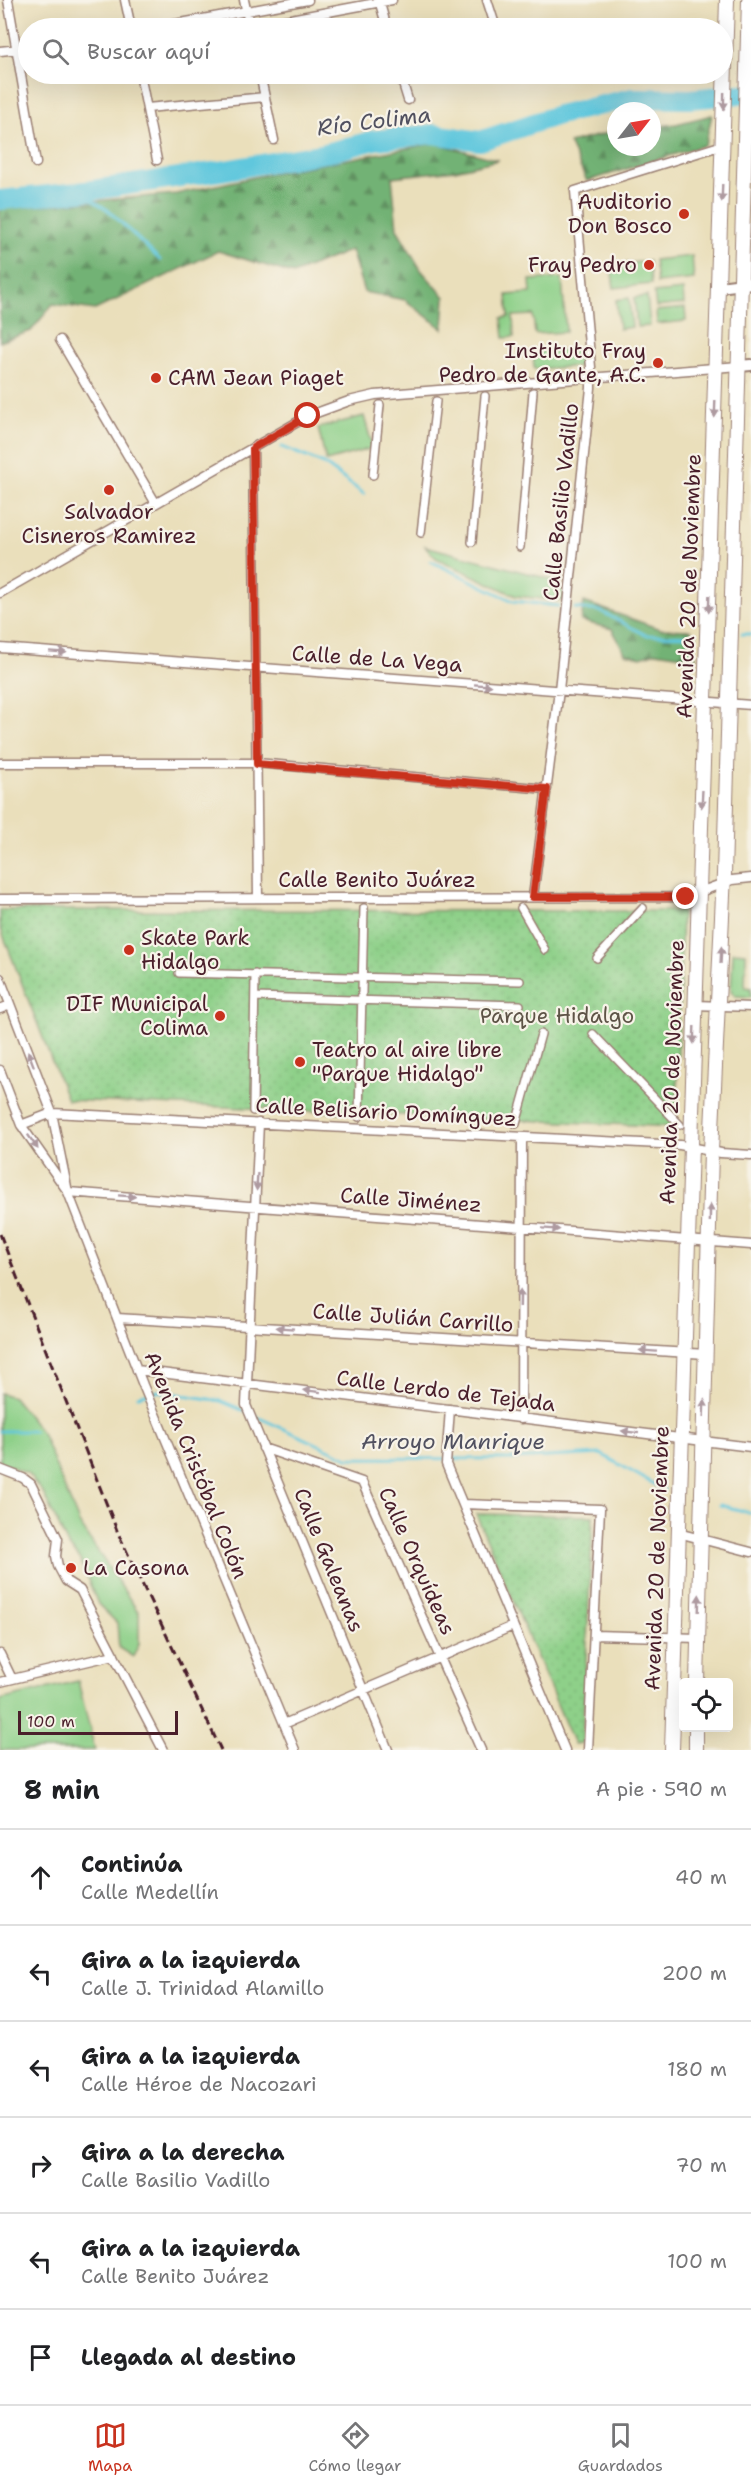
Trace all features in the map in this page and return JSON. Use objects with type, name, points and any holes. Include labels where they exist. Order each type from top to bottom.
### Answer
[{"type":"main road","name":"Avenida 20 de Noviembre","points":[[726,18],[727,0]]},
{"type":"main road","name":"Avenida 20 de Noviembre","points":[[697,1678],[711,1151],[745,366],[745,130],[749,0]]},
{"type":"main road","name":"Avenida 20 de Noviembre","points":[[672,1750],[695,1005],[707,702],[725,84]]},
{"type":"main road","points":[[696,1732],[696,1750]]},
{"type":"street","points":[[8,0],[18,60]]},
{"type":"street","points":[[125,0],[129,18]]},
{"type":"street","points":[[244,0],[247,18]]},
{"type":"street","points":[[208,18],[308,0]]},
{"type":"street","points":[[296,18],[392,0]]},
{"type":"street","points":[[488,0],[493,18]]},
{"type":"street","points":[[380,1],[384,18]]},
{"type":"street","points":[[0,51],[16,49]]},
{"type":"street","points":[[22,84],[36,163]]},
{"type":"street","points":[[142,84],[157,160]]},
{"type":"street","points":[[262,84],[274,140]]},
{"type":"street","points":[[403,84],[408,100]]},
{"type":"street","points":[[147,108],[265,97]]},
{"type":"street","name":"Calle Basilio Vadillo","points":[[533,897],[559,690],[591,377],[575,191],[723,140]]},
{"type":"street","points":[[719,287],[746,283]]},
{"type":"street","points":[[60,340],[154,502]]},
{"type":"street","points":[[0,592],[308,416],[349,400],[375,395],[745,366]]},
{"type":"street","points":[[520,547],[533,392]]},
{"type":"street","points":[[472,542],[485,396]]},
{"type":"street","points":[[421,533],[436,401]]},
{"type":"street","points":[[373,475],[380,405]]},
{"type":"street","points":[[253,448],[258,898]]},
{"type":"street","name":"Calle de La Vega","points":[[0,648],[751,705]]},
{"type":"street","points":[[0,763],[257,764],[547,789]]},
{"type":"street","name":"Calle Benito Juárez","points":[[0,900],[686,897],[724,884],[751,878]]},
{"type":"street","points":[[359,1117],[364,908]]},
{"type":"street","points":[[521,908],[545,950]]},
{"type":"street","points":[[597,958],[643,908]]},
{"type":"street","points":[[179,973],[520,981]]},
{"type":"street","points":[[253,1111],[255,974]]},
{"type":"street","name":"Avenida Cristóbal Colón","points":[[0,978],[52,1113],[68,1192],[143,1385],[295,1750]]},
{"type":"street","points":[[255,997],[520,1005]]},
{"type":"street","points":[[0,1009],[10,1005]]},
{"type":"street","points":[[695,1005],[751,1007]]},
{"type":"street","points":[[516,1124],[541,1034]]},
{"type":"street","points":[[592,1034],[680,1125]]},
{"type":"street","name":"Avenida Cristóbal Colón","points":[[0,1070],[21,1125],[68,1192]]},
{"type":"street","name":"Calle Belisario Domínguez","points":[[21,1125],[52,1113],[691,1147],[751,1155]]},
{"type":"street","name":"Calle Galeanas","points":[[260,1124],[246,1405],[388,1750]]},
{"type":"street","points":[[521,1419],[519,1343],[522,1137]]},
{"type":"street","name":"Calle Jiménez","points":[[68,1192],[751,1245]]},
{"type":"street","name":"Calle Julián Carrillo","points":[[117,1318],[706,1354]]},
{"type":"street","name":"Calle Lerdo de Tejada","points":[[137,1370],[751,1447]]},
{"type":"street","points":[[450,1409],[446,1464],[565,1750]]},
{"type":"street","name":"Calle Orquídeas","points":[[263,1448],[362,1482],[481,1750]]},
{"type":"street","points":[[0,1469],[27,1480],[58,1539],[56,1557],[62,1574],[68,1583],[80,1590],[163,1750]]},
{"type":"street","points":[[463,1504],[600,1509],[588,1750]]},
{"type":"street","points":[[678,1533],[751,1552]]},
{"type":"street","points":[[284,1724],[513,1626]]},
{"type":"street","points":[[594,1635],[698,1638]]},
{"type":"street","points":[[0,1654],[12,1679]]},
{"type":"street","points":[[0,1682],[114,1655]]},
{"type":"green space","points":[[712,115],[705,145],[587,181],[569,143],[607,133],[607,156],[661,156],[661,126]]},
{"type":"green space","points":[[435,143],[498,160],[455,170],[392,177],[397,229],[421,270],[445,297],[443,329],[405,300],[364,292],[351,250],[293,274],[218,251],[95,310],[53,304],[31,331],[0,342],[0,209],[176,194],[273,173]]},
{"type":"green space","points":[[692,256],[694,279],[657,283],[654,260]]},
{"type":"green space","points":[[649,261],[651,284],[614,288],[611,265]]},
{"type":"green space","points":[[562,278],[566,332],[535,334],[533,315],[513,316],[514,337],[504,338],[502,318],[509,317],[507,295],[531,293],[530,280]]},
{"type":"green space","points":[[683,290],[684,304],[656,307],[654,293]]},
{"type":"green space","points":[[647,296],[650,326],[637,327],[634,298]]},
{"type":"green space","points":[[629,298],[632,327],[619,329],[616,300]]},
{"type":"green space","points":[[685,308],[686,321],[657,324],[656,311]]},
{"type":"green space","points":[[582,349],[584,366],[534,369],[533,352]]},
{"type":"green space","points":[[364,416],[373,448],[326,461],[318,428]]},
{"type":"green space","points":[[425,546],[557,581],[564,594],[563,601],[516,596],[436,558]]},
{"type":"green space","points":[[584,602],[660,629],[691,630],[696,658],[656,652],[641,657],[625,653],[612,629],[581,621]]},
{"type":"green space","name":"Parque Hidalgo","points":[[0,910],[682,911],[676,1127],[67,1100],[0,927]]},
{"type":"green space","points":[[733,952],[746,953],[745,987],[751,988],[751,997],[735,996],[731,991]]},
{"type":"green space","points":[[0,1393],[13,1397],[42,1433],[79,1523],[139,1613],[139,1644],[133,1657],[119,1648],[117,1623],[98,1604],[80,1560],[68,1545],[43,1493],[27,1473],[0,1462]]},
{"type":"green space","points":[[476,1514],[593,1516],[582,1743],[574,1744]]},
{"type":"green space","points":[[78,1681],[95,1750],[0,1750],[0,1700]]},
{"type":"waterway","name":"Río Colima","points":[[0,200],[79,192],[220,171],[326,153],[375,140],[433,134],[480,141],[558,115],[632,98],[690,99],[751,93]]},
{"type":"waterway","points":[[79,192],[108,210],[160,260]]},
{"type":"waterway","points":[[282,447],[324,464],[364,494]]},
{"type":"waterway","points":[[430,561],[513,601],[558,606]]},
{"type":"waterway","points":[[575,608],[600,611],[646,635],[696,636]]},
{"type":"waterway","points":[[742,634],[751,634]]},
{"type":"waterway","name":"Arroyo Manrique","points":[[138,1396],[159,1391],[221,1401],[247,1412]]},
{"type":"waterway","name":"Arroyo Manrique","points":[[253,1415],[348,1458],[512,1459],[601,1454],[664,1490]]},
{"type":"waterway","name":"Arroyo Manrique","points":[[0,1431],[34,1431]]},
{"type":"waterway","name":"Arroyo Manrique","points":[[720,1505],[751,1513]]},
{"type":"railway","points":[[0,1234],[118,1533],[221,1750]]},
{"type":"place","name":"Auditorio Don Bosco","points":[[684,214]]},
{"type":"place","name":"Fray Pedro","points":[[649,265]]},
{"type":"place","name":"Instituto Fray Pedro de Gante, A.C.","points":[[658,363]]},
{"type":"place","name":"CAM Jean Piaget","points":[[156,378]]},
{"type":"place","name":"Salvador Cisneros Ramirez","points":[[109,490]]},
{"type":"place","name":"Skate Park Hidalgo","points":[[129,950]]},
{"type":"place","name":"DIF Municipal Colima","points":[[220,1016]]},
{"type":"place","name":"Teatro al aire libre \"Parque Hidalgo\"","points":[[300,1062]]},
{"type":"place","name":"La Casona","points":[[71,1568]]},
{"type":"route","points":[[308,416],[253,448],[257,764],[547,789],[533,897],[686,897]]}]
